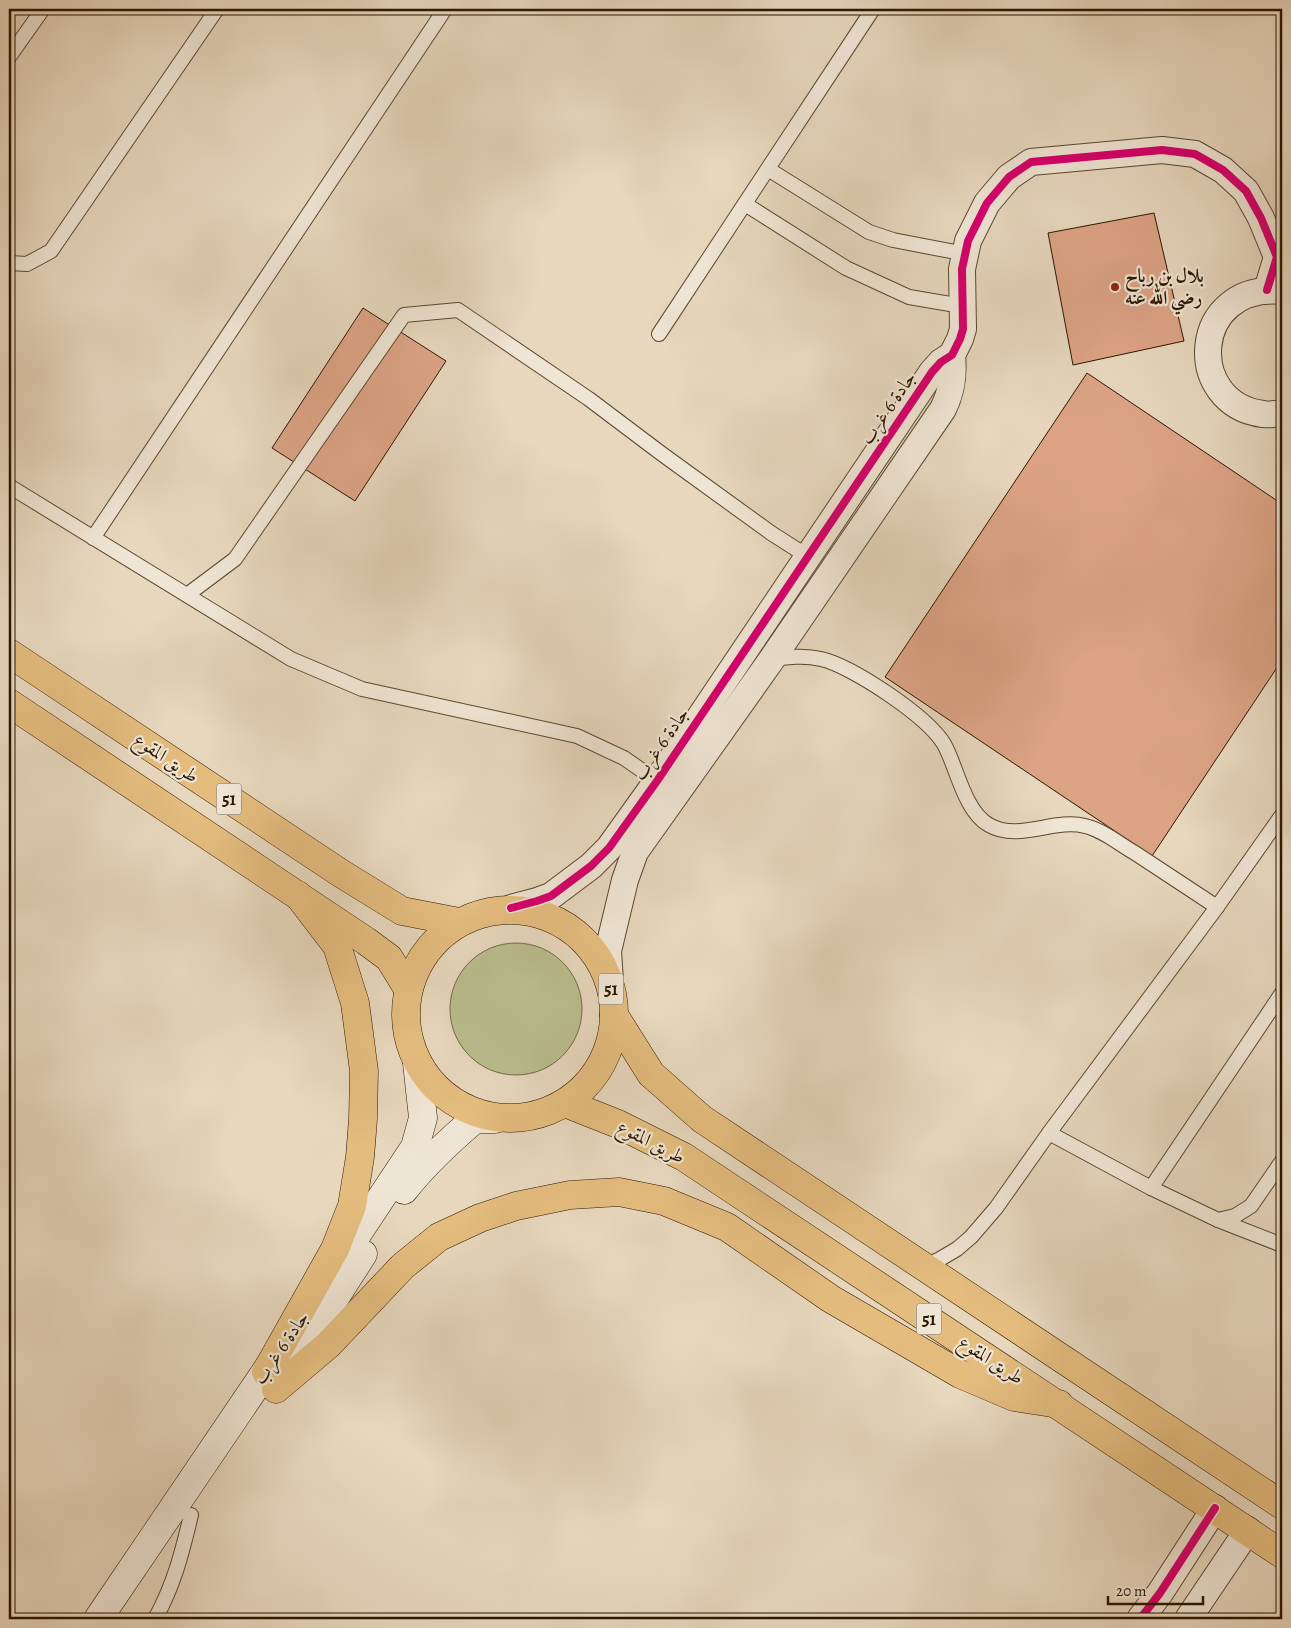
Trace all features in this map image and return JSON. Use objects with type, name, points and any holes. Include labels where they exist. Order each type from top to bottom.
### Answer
[{"type":"main road","name":"طريق المقوع","points":[[9,653],[342,874],[402,911],[459,922]]},
{"type":"main road","name":"51","points":[[9,703],[298,895],[389,958],[408,989]]},
{"type":"main road","points":[[271,1381],[335,1249],[352,1206],[360,1157],[363,1119],[364,1071],[354,1003],[336,946],[298,895]]},
{"type":"main road","name":"51","points":[[511,908],[531,911],[565,924],[592,949],[610,981],[614,1015],[608,1050],[591,1080],[565,1103],[539,1114],[495,1119],[456,1105],[434,1087],[417,1063],[408,1039],[405,1014],[408,989],[419,962],[436,940],[459,922],[476,914],[511,908]]},
{"type":"main road","name":"51","points":[[614,1015],[651,1074],[702,1119],[1282,1505]]},
{"type":"main road","name":"جادة 6 غرب","points":[[121,1619],[190,1515],[415,1146],[423,1118],[417,1063]]},
{"type":"main road","name":"طريق المقوع","points":[[565,1103],[618,1124],[684,1157],[1059,1404],[1282,1554]]},
{"type":"main road","name":"جادة 6 غرب","points":[[98,1619],[271,1381],[419,1171],[445,1144],[475,1119],[495,1119]]},
{"type":"main road","points":[[271,1381],[328,1345],[403,1266],[439,1237],[480,1218],[516,1206],[570,1195],[619,1192],[664,1201],[728,1227],[831,1300],[960,1374],[1014,1397],[1059,1404]]},
{"type":"street","name":"جادة 6 غرب","points":[[610,981],[608,951],[625,880],[635,852],[772,659],[948,399],[952,383],[952,355],[963,329],[962,269],[968,240],[987,203],[1010,177],[1031,162],[1162,150],[1195,154],[1222,170],[1246,192],[1261,218],[1277,257],[1274,290]]},
{"type":"street","points":[[1274,290],[1248,294],[1232,302],[1219,316],[1211,333],[1208,351],[1210,370],[1218,387],[1230,401],[1246,410],[1264,415],[1282,413]]},
{"type":"street","name":"جادة 6 غرب","points":[[511,908],[537,902],[551,896],[591,866],[609,848],[657,782],[932,372],[941,362],[952,355]]},
{"type":"street","points":[[1140,1619],[1160,1593],[1215,1508]]},
{"type":"street","points":[[1188,1619],[1248,1530]]},
{"type":"lane","points":[[9,57],[43,9]]},
{"type":"lane","points":[[9,263],[27,264],[51,251],[217,9]]},
{"type":"lane","points":[[93,538],[445,9]]},
{"type":"lane","points":[[659,334],[873,9]]},
{"type":"lane","points":[[768,169],[869,232],[893,240],[966,254]]},
{"type":"lane","points":[[744,204],[846,268],[909,297],[962,306]]},
{"type":"lane","points":[[187,595],[235,559],[404,314],[458,310],[589,399],[693,477],[771,533],[807,556]]},
{"type":"lane","points":[[9,486],[291,659],[362,689],[577,736],[624,758],[657,782]]},
{"type":"lane","points":[[772,659],[804,657],[836,663],[864,679],[926,722],[944,744],[974,811],[988,825],[1008,831],[1073,824],[1085,826],[1106,835],[1217,907]]},
{"type":"lane","points":[[923,1267],[948,1254],[971,1237],[996,1208],[1282,816]]},
{"type":"lane","points":[[1151,1188],[1282,993]]},
{"type":"lane","points":[[1049,1133],[1151,1188],[1218,1220],[1282,1245]]},
{"type":"lane","points":[[1218,1220],[1235,1216],[1251,1206],[1282,1161]]},
{"type":"lane","points":[[155,1619],[178,1568],[190,1515]]},
{"type":"green space","points":[[516,943],[529,944],[541,948],[563,962],[577,984],[581,996],[581,1022],[577,1034],[563,1056],[541,1070],[529,1074],[516,1075],[503,1074],[491,1070],[469,1056],[455,1034],[451,1022],[450,1009],[451,996],[455,984],[469,962],[491,948],[503,944]]},
{"type":"building","name":"بلال بن رباح رضي الله عنه","points":[[1154,213],[1184,341],[1073,365],[1048,233]]},
{"type":"building","points":[[363,308],[446,361],[355,501],[272,448]]},
{"type":"building","points":[[1087,373],[1282,504],[1282,660],[1152,856],[885,677]]},
{"type":"cycle path","points":[[511,908],[551,896],[591,866],[609,848],[657,781],[932,372],[941,362],[952,355],[963,329],[962,269],[968,241],[987,203],[1009,177],[1031,162],[1162,150],[1195,154],[1223,170],[1246,191],[1261,218],[1277,257],[1267,290]]},
{"type":"cycle path","points":[[1140,1619],[1160,1593],[1215,1508]]},
{"type":"place","name":"بلال بن رباح رضي الله عنه","points":[[1115,287]]}]
